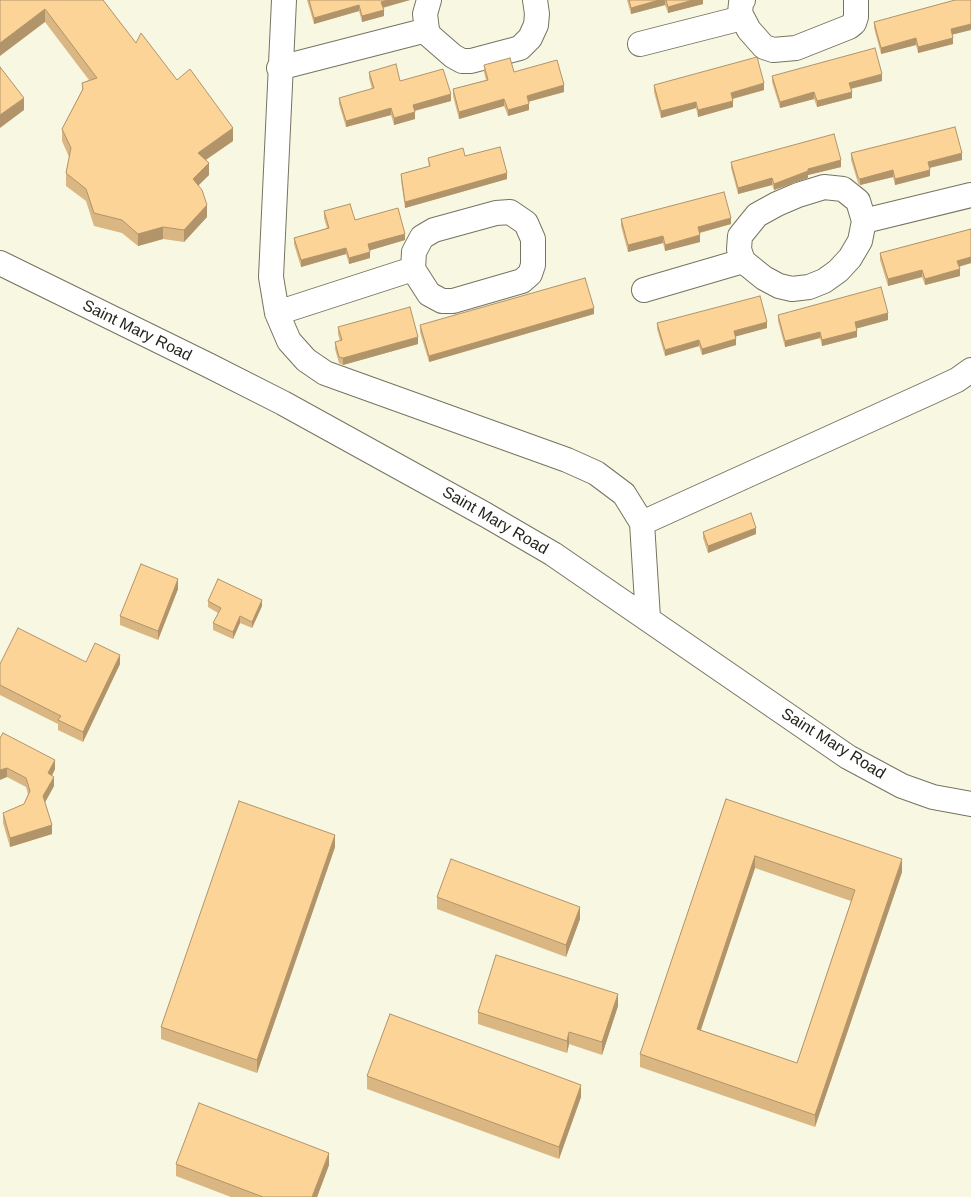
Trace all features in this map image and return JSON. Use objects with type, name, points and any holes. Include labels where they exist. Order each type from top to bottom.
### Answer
[{"type":"street","points":[[284,0],[279,68],[271,277],[277,313],[289,341],[306,360],[325,373],[596,472],[624,494],[642,524],[648,618]]},
{"type":"street","points":[[429,0],[426,14],[427,30],[430,36],[440,46],[462,61],[471,61],[520,48],[530,38],[536,25],[535,0]]},
{"type":"street","points":[[640,44],[742,9],[749,30],[764,47],[773,50],[796,48],[849,27],[854,23],[856,0]]},
{"type":"street","points":[[279,68],[427,30]]},
{"type":"street","points":[[824,187],[843,189],[858,201],[864,221],[860,241],[850,258],[838,271],[824,281],[809,287],[792,289],[778,286],[764,278],[743,261],[739,249],[740,236],[757,215],[777,204],[824,187]]},
{"type":"street","points":[[864,221],[971,195]]},
{"type":"street","points":[[510,212],[526,224],[533,239],[533,265],[530,274],[522,281],[453,302],[442,301],[429,294],[413,269],[414,252],[422,237],[434,230],[496,213],[510,212]]},
{"type":"street","points":[[644,290],[743,261]]},
{"type":"street","name":"Saint Mary Road","points":[[0,263],[291,408],[486,515],[545,550],[648,618],[848,757],[902,786],[933,798],[971,804]]},
{"type":"street","points":[[277,313],[413,269]]},
{"type":"street","points":[[642,524],[958,380],[971,370]]},
{"type":"building","points":[[0,0],[103,0],[136,43],[141,33],[177,80],[190,69],[233,128],[198,153],[209,163],[193,179],[202,190],[207,205],[184,230],[163,227],[138,234],[122,220],[94,213],[86,189],[66,173],[71,148],[62,129],[83,89],[82,83],[97,78],[45,9],[0,43]]},
{"type":"building","points":[[309,0],[388,0],[381,2],[384,10],[362,16],[359,5],[314,18]]},
{"type":"building","points":[[629,0],[659,0],[631,8]]},
{"type":"building","points":[[666,0],[693,0],[668,7]]},
{"type":"building","points":[[955,0],[971,0],[971,24],[951,29],[953,38],[918,47],[916,38],[881,48],[874,22]]},
{"type":"building","points":[[875,48],[882,74],[849,83],[852,92],[817,101],[814,92],[780,102],[772,76]]},
{"type":"building","points":[[757,57],[764,83],[731,93],[733,101],[698,110],[696,102],[661,111],[654,85]]},
{"type":"building","points":[[510,58],[514,72],[557,60],[564,85],[527,96],[529,104],[508,110],[504,99],[459,112],[453,89],[488,80],[484,65]]},
{"type":"building","points":[[396,64],[400,81],[443,69],[451,94],[413,105],[415,112],[394,118],[391,108],[346,121],[339,98],[374,88],[369,72]]},
{"type":"building","points":[[0,67],[24,98],[0,115]]},
{"type":"building","points":[[955,127],[962,153],[928,162],[930,170],[895,179],[893,170],[860,179],[858,177],[851,153]]},
{"type":"building","points":[[834,134],[841,160],[808,169],[808,171],[774,184],[772,178],[738,188],[731,162]]},
{"type":"building","points":[[500,147],[507,173],[405,202],[401,174],[430,166],[428,158],[463,148],[465,156]]},
{"type":"building","points":[[724,192],[731,218],[698,227],[700,235],[665,245],[663,236],[628,245],[621,219]]},
{"type":"building","points":[[350,204],[355,220],[398,208],[405,234],[368,244],[370,252],[349,258],[346,248],[301,260],[294,238],[329,228],[324,211]]},
{"type":"building","points":[[971,229],[971,257],[957,261],[960,269],[925,279],[922,270],[888,279],[880,253]]},
{"type":"building","points":[[585,278],[594,308],[429,356],[420,325]]},
{"type":"building","points":[[881,287],[888,313],[855,322],[857,331],[822,340],[820,332],[785,341],[778,315]]},
{"type":"building","points":[[760,296],[767,322],[734,331],[736,339],[702,349],[699,340],[665,350],[657,323]]},
{"type":"building","points":[[410,307],[418,337],[343,358],[339,357],[335,342],[342,340],[338,327]]},
{"type":"building","points":[[751,513],[756,528],[708,546],[703,532]]},
{"type":"building","points":[[141,564],[178,579],[158,631],[120,616]]},
{"type":"building","points":[[218,579],[262,600],[252,622],[240,616],[233,632],[213,623],[221,608],[208,601]]},
{"type":"building","points":[[18,628],[86,662],[95,643],[120,655],[83,732],[58,720],[61,716],[0,685],[0,664]]},
{"type":"building","points":[[3,733],[55,760],[48,773],[54,777],[43,796],[52,825],[10,838],[3,813],[24,804],[30,791],[26,778],[7,768],[0,770],[0,738]]},
{"type":"building","points":[[726,799],[902,859],[815,1115],[640,1054]],"holes":[[[755,856],[855,890],[797,1063],[697,1029]]]},
{"type":"building","points":[[239,801],[335,835],[257,1060],[161,1027]]},
{"type":"building","points":[[451,859],[580,907],[566,945],[437,897]]},
{"type":"building","points":[[496,955],[618,994],[602,1042],[569,1032],[567,1041],[478,1012]]},
{"type":"building","points":[[390,1014],[581,1085],[559,1147],[367,1076]]},
{"type":"building","points":[[199,1103],[329,1153],[312,1197],[263,1197],[176,1164]]}]
